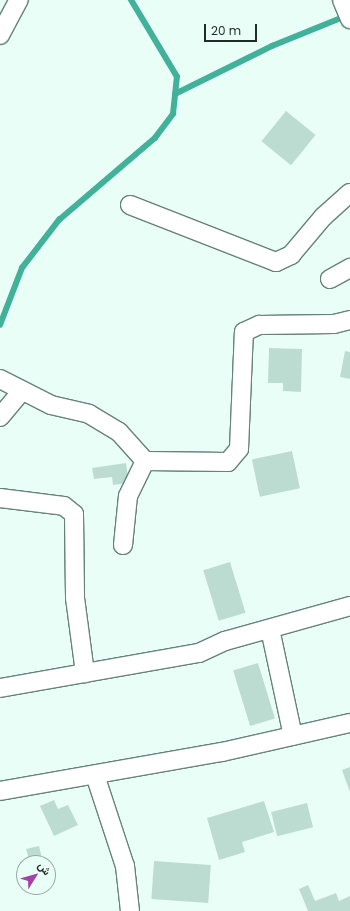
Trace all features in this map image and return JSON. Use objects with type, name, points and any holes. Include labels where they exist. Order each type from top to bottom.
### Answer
[{"type":"street","points":[[0,35],[19,0]]},
{"type":"street","points":[[130,205],[276,262],[290,255],[323,217],[350,193]]},
{"type":"street","points":[[330,279],[350,268]]},
{"type":"street","points":[[0,417],[11,386],[89,414],[119,432],[145,461],[228,462],[235,457],[242,420],[242,343],[244,332],[250,327],[350,320]]},
{"type":"street","points":[[123,545],[128,496],[145,461]]},
{"type":"street","points":[[0,498],[64,506],[74,514],[75,598],[85,673]]},
{"type":"street","points":[[0,688],[198,653],[225,641],[350,606]]},
{"type":"street","points":[[270,629],[293,736]]},
{"type":"street","points":[[0,792],[293,736],[350,723]]},
{"type":"street","points":[[95,775],[126,866],[130,911]]},
{"type":"building","points":[[286,111],[316,135],[291,165],[261,141]]},
{"type":"building","points":[[269,348],[302,349],[301,392],[283,391],[283,383],[268,383]]},
{"type":"building","points":[[345,351],[350,352],[350,379],[340,377]]},
{"type":"building","points":[[292,451],[300,488],[260,497],[252,460]]},
{"type":"building","points":[[126,463],[129,483],[113,485],[112,477],[94,479],[92,468]]},
{"type":"building","points":[[230,562],[245,613],[219,621],[203,570]]},
{"type":"building","points":[[258,663],[275,718],[250,726],[233,671]]},
{"type":"building","points":[[350,767],[350,792],[342,770]]},
{"type":"building","points":[[54,800],[58,809],[68,805],[78,825],[54,836],[40,806]]},
{"type":"building","points":[[264,801],[274,832],[242,842],[245,852],[219,860],[207,818]]},
{"type":"building","points":[[307,803],[313,827],[277,836],[271,812]]},
{"type":"building","points":[[39,846],[41,855],[28,855],[26,849]]},
{"type":"building","points":[[154,861],[211,865],[208,903],[151,899]]},
{"type":"building","points":[[308,885],[315,901],[336,893],[339,901],[350,896],[350,911],[308,911],[299,889]]},
{"type":"waterway","points":[[0,325],[22,268],[59,220],[155,138],[173,114],[177,77],[131,0]]},
{"type":"waterway","points":[[175,94],[272,46],[346,16]]}]
